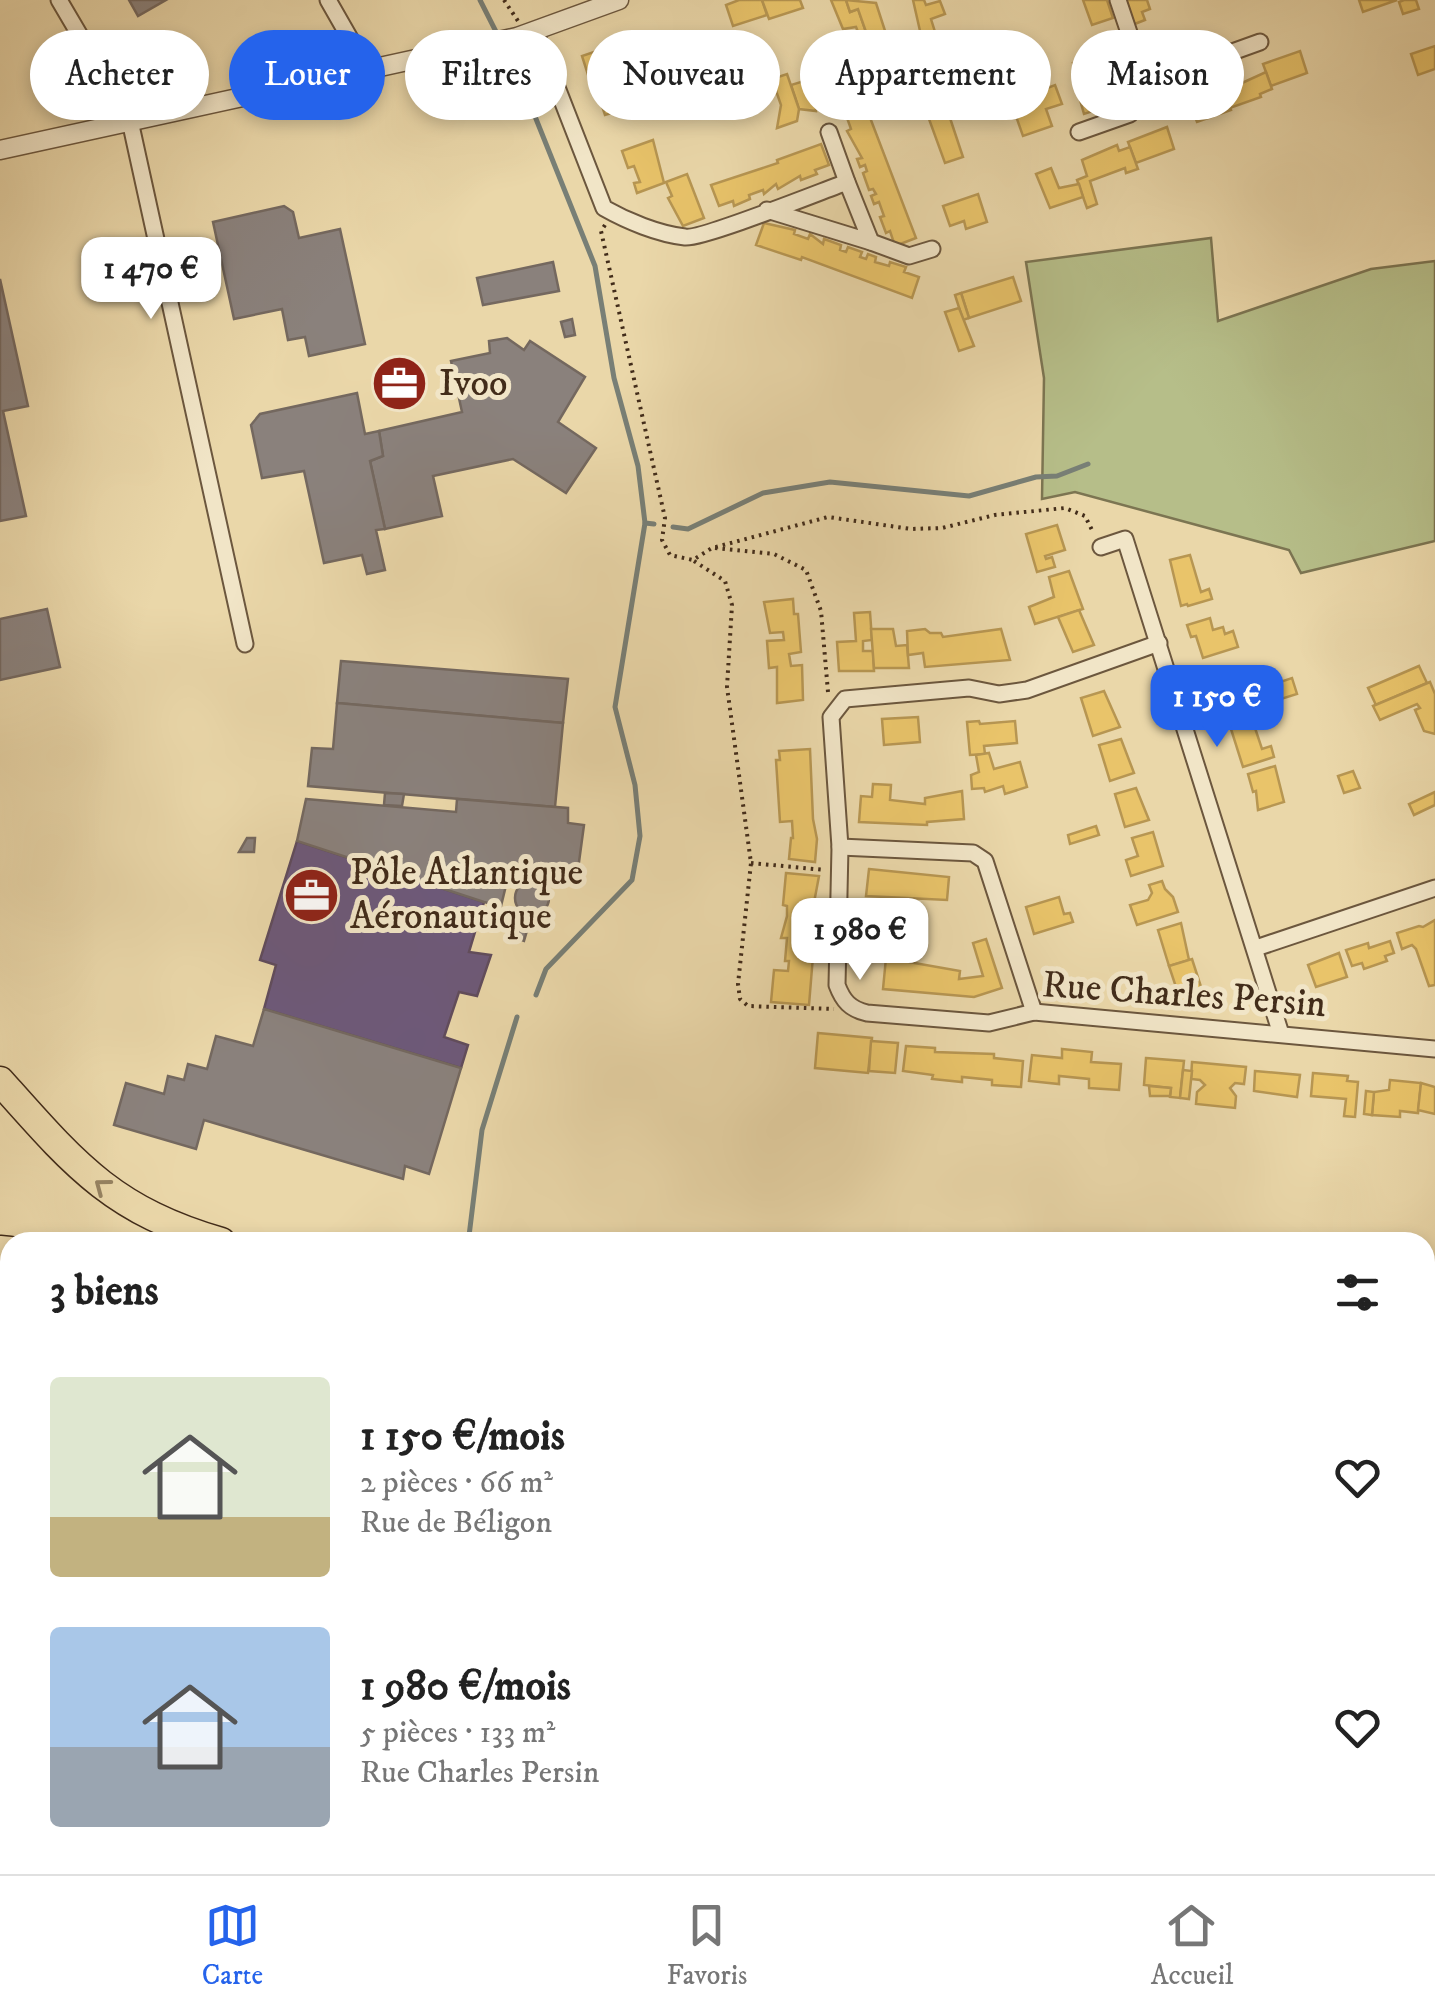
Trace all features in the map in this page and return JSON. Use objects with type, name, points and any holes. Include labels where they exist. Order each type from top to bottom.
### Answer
[{"type":"highway","points":[[0,1081],[78,1168],[156,1220],[191,1232]]},
{"type":"street","points":[[59,0],[129,122],[245,644]]},
{"type":"street","points":[[328,0],[345,30]]},
{"type":"street","points":[[537,30],[619,0]]},
{"type":"street","points":[[1118,0],[1128,30]]},
{"type":"street","points":[[1244,48],[1260,42]]},
{"type":"street","points":[[0,150],[229,100]]},
{"type":"street","points":[[565,120],[604,208],[688,238],[847,182]]},
{"type":"street","points":[[1079,132],[1113,120]]},
{"type":"street","points":[[828,132],[871,242]]},
{"type":"street","points":[[767,210],[909,256],[932,250]]},
{"type":"street","points":[[1101,547],[1125,539],[1281,1034]]},
{"type":"street","points":[[848,1004],[837,984],[840,847],[830,717],[845,699],[969,688],[999,694],[1027,690],[1159,644]]},
{"type":"street","points":[[840,847],[973,853],[986,861],[1034,1012]]},
{"type":"street","points":[[1256,948],[1435,888]]},
{"type":"street","name":"Rue Charles Persin","points":[[848,1004],[854,1010],[867,1012],[989,1024],[1034,1012],[1435,1049]]},
{"type":"path","points":[[613,212],[601,231],[665,518],[662,540],[670,555],[693,560],[724,580],[732,605],[727,687],[751,863],[738,984],[740,999],[748,1006],[828,1011],[848,1004]]},
{"type":"path","points":[[693,560],[712,548],[828,517],[910,528],[942,528],[995,515],[1064,508],[1085,516],[1101,547]]},
{"type":"path","points":[[712,548],[774,554],[806,570],[821,610],[830,717]]},
{"type":"path","points":[[751,863],[840,871]]},
{"type":"green space","points":[[1211,238],[1218,321],[1371,269],[1435,261],[1435,541],[1301,573],[1289,550],[1075,492],[1042,499],[1044,378],[1026,262]]},
{"type":"building: Logements","points":[[739,0],[762,0],[767,15],[733,26],[726,5]]},
{"type":"building: Logements","points":[[762,0],[800,0],[803,8],[769,19]]},
{"type":"building: Logements","points":[[831,0],[846,0],[850,12],[858,9],[865,30],[843,29]]},
{"type":"building: Logements","points":[[846,0],[876,3],[885,30],[865,30],[858,9],[850,12]]},
{"type":"building: Logements","points":[[913,0],[924,0],[926,5],[940,1],[945,14],[931,19],[934,30],[920,30]]},
{"type":"building: Logements","points":[[1083,0],[1107,0],[1113,18],[1092,25]]},
{"type":"building: Logements","points":[[1124,0],[1147,0],[1150,9],[1142,12],[1145,20],[1132,25]]},
{"type":"building: Logements","points":[[1359,0],[1397,0],[1363,12]]},
{"type":"building: Logements","points":[[1416,0],[1419,9],[1403,14],[1399,2]]},
{"type":"building: Logements","points":[[1435,46],[1435,69],[1418,75],[1411,54]]},
{"type":"building: Logements","points":[[1300,51],[1307,73],[1271,86],[1263,64]]},
{"type":"building: Logements","points":[[1266,72],[1272,89],[1244,103],[1244,82]]},
{"type":"building: Logements","points":[[787,74],[799,109],[797,121],[777,128],[781,105],[780,76]]},
{"type":"building: Logements","points":[[800,82],[800,109],[799,109],[791,85]]},
{"type":"building: Logements","points":[[1055,85],[1062,104],[1051,107],[1051,87]]},
{"type":"building: Logements","points":[[848,120],[871,120],[916,238],[895,246],[890,231],[886,233],[879,202],[874,204],[871,196],[876,194],[869,190],[863,173],[867,171],[865,165],[860,167],[857,159],[862,158],[847,131],[851,129]]},
{"type":"building: Logements","points":[[929,120],[951,120],[963,157],[945,163]]},
{"type":"building: Logements","points":[[1017,120],[1050,120],[1052,126],[1023,136]]},
{"type":"building: Logements","points":[[1167,127],[1174,149],[1136,163],[1128,142]]},
{"type":"building: Logements","points":[[653,140],[664,183],[637,193],[634,183],[640,182],[634,166],[628,168],[622,151]]},
{"type":"building: Logements","points":[[821,144],[829,165],[815,170],[817,174],[801,180],[800,176],[778,189],[776,184],[764,194],[763,190],[749,195],[750,199],[734,206],[733,201],[719,206],[711,185]]},
{"type":"building: Logements","points":[[1117,145],[1119,151],[1130,147],[1138,169],[1126,173],[1125,168],[1090,181],[1097,204],[1087,208],[1077,180],[1087,176],[1082,160]]},
{"type":"building: Logements","points":[[1051,168],[1059,188],[1079,184],[1083,197],[1050,208],[1036,174]]},
{"type":"building: Logements","points":[[687,174],[704,218],[683,226],[668,198],[672,196],[666,182]]},
{"type":"building: Logements","points":[[978,194],[987,222],[966,229],[964,221],[950,226],[943,206]]},
{"type":"building: Logements","points":[[764,223],[795,230],[794,234],[808,239],[810,234],[823,244],[824,239],[841,245],[840,250],[846,252],[848,247],[862,252],[860,257],[866,259],[868,254],[876,257],[875,262],[906,267],[904,272],[919,277],[912,298],[802,257],[801,260],[756,245]]},
{"type":"building: Logements","points":[[1013,277],[1021,301],[969,318],[961,293]]},
{"type":"building: Logements","points":[[961,293],[969,318],[963,320],[955,295]]},
{"type":"building: Logements","points":[[959,308],[974,346],[959,351],[945,312]]},
{"type":"building: Logements","points":[[1057,525],[1065,550],[1045,556],[1052,557],[1055,567],[1037,572],[1026,534]]},
{"type":"building: Logements","points":[[1190,555],[1201,592],[1209,589],[1212,599],[1181,606],[1170,560]]},
{"type":"building: Logements","points":[[1069,571],[1083,609],[1035,624],[1029,607],[1054,597],[1049,577]]},
{"type":"building: Logements","points":[[793,599],[801,652],[789,654],[791,666],[802,665],[803,700],[777,703],[777,667],[769,668],[767,641],[784,640],[783,632],[770,633],[764,602]]},
{"type":"building: Logements","points":[[1079,610],[1094,645],[1073,652],[1058,617]]},
{"type":"building: Logements","points":[[870,612],[872,640],[863,641],[863,651],[873,651],[874,671],[839,671],[837,642],[856,641],[854,613]]},
{"type":"building: Logements","points":[[1210,618],[1213,630],[1223,627],[1225,634],[1233,631],[1238,647],[1203,658],[1196,636],[1191,637],[1187,625]]},
{"type":"building: Logements","points":[[871,629],[893,629],[896,646],[907,645],[909,668],[874,668]]},
{"type":"building: Logements","points":[[925,629],[943,637],[1001,629],[1010,660],[925,667],[923,653],[908,655],[907,631]]},
{"type":"building: Logements","points":[[1419,666],[1427,683],[1376,705],[1368,688]]},
{"type":"building: Logements","points":[[1226,668],[1231,685],[1240,683],[1242,690],[1258,685],[1260,695],[1216,707],[1202,675]]},
{"type":"building: Logements","points":[[1292,678],[1297,694],[1281,699],[1277,683]]},
{"type":"building: Logements","points":[[1430,682],[1435,694],[1435,734],[1424,731],[1415,710],[1420,708],[1417,704],[1380,720],[1373,706]]},
{"type":"building: Logements","points":[[1104,691],[1120,727],[1093,736],[1081,698]]},
{"type":"building: Logements","points":[[918,717],[920,742],[884,745],[882,719]]},
{"type":"building: Logements","points":[[1015,721],[1017,743],[984,746],[985,754],[970,755],[967,722]]},
{"type":"building: Logements","points":[[1253,722],[1262,749],[1271,746],[1274,757],[1243,767],[1231,729]]},
{"type":"building: Logements","points":[[1121,739],[1134,773],[1110,781],[1099,745]]},
{"type":"building: Logements","points":[[810,749],[817,839],[815,862],[789,859],[792,821],[780,822],[776,760],[780,760],[779,751]]},
{"type":"building: Logements","points":[[989,753],[994,769],[1020,762],[1027,787],[1005,794],[1003,786],[985,792],[984,788],[972,789],[971,775],[979,772],[976,755]]},
{"type":"building: Logements","points":[[1275,766],[1284,802],[1258,810],[1256,791],[1253,792],[1248,774]]},
{"type":"building: Logements","points":[[1353,771],[1360,788],[1344,793],[1338,776]]},
{"type":"building: Logements","points":[[873,784],[891,785],[890,800],[925,804],[925,798],[962,791],[964,819],[927,825],[859,822],[861,796],[872,797]]},
{"type":"building: Logements","points":[[1136,788],[1149,820],[1125,827],[1115,794]]},
{"type":"building: Logements","points":[[1435,792],[1435,805],[1414,815],[1409,804]]},
{"type":"building: Logements","points":[[1096,826],[1099,835],[1070,844],[1068,835]]},
{"type":"building: Logements","points":[[1153,832],[1163,866],[1131,876],[1126,860],[1138,856],[1132,838]]},
{"type":"building: Logements","points":[[869,869],[949,877],[947,900],[866,896]]},
{"type":"building: Logements","points":[[786,873],[819,876],[813,908],[817,908],[815,927],[810,926],[813,956],[809,1005],[771,1002],[774,970],[788,971],[787,938],[781,938],[787,916],[787,906],[783,905]]},
{"type":"building: Logements","points":[[1162,881],[1178,912],[1137,925],[1130,905],[1148,900],[1152,893],[1149,885]]},
{"type":"building: Logements","points":[[1059,897],[1064,914],[1070,913],[1073,922],[1034,934],[1026,907]]},
{"type":"building: Logements","points":[[1435,920],[1435,985],[1429,986],[1416,949],[1412,945],[1402,949],[1397,933]]},
{"type":"building: Logements","points":[[1181,923],[1189,960],[1169,966],[1158,930]]},
{"type":"building: Logements","points":[[986,939],[1002,988],[974,997],[883,989],[886,958],[960,971],[959,979],[983,976],[973,943]]},
{"type":"building: Logements","points":[[1390,941],[1394,953],[1385,956],[1387,961],[1364,969],[1362,963],[1352,966],[1346,950]]},
{"type":"building: Logements","points":[[1339,953],[1347,977],[1316,987],[1308,965]]},
{"type":"building: Logements","points":[[1192,959],[1202,990],[1195,992],[1198,1001],[1177,1007],[1169,966]]},
{"type":"building: Logements","points":[[818,1033],[872,1038],[868,1073],[815,1068]]},
{"type":"building: Logements","points":[[871,1041],[898,1043],[895,1073],[869,1071]]},
{"type":"building: Logements","points":[[906,1046],[935,1048],[935,1052],[994,1054],[994,1058],[1023,1061],[1021,1087],[962,1077],[962,1082],[932,1079],[933,1075],[903,1071]]},
{"type":"building: Logements","points":[[1062,1049],[1092,1052],[1091,1062],[1121,1064],[1119,1090],[1089,1088],[1089,1079],[1059,1076],[1059,1084],[1029,1081],[1032,1055],[1062,1058]]},
{"type":"building: Logements","points":[[1146,1058],[1184,1061],[1180,1098],[1170,1097],[1171,1088],[1144,1085]]},
{"type":"building: Logements","points":[[1192,1062],[1246,1067],[1244,1084],[1235,1083],[1230,1088],[1236,1096],[1235,1108],[1196,1104],[1197,1092],[1205,1085],[1191,1079]]},
{"type":"building: Logements","points":[[1183,1070],[1192,1071],[1189,1099],[1180,1098]]},
{"type":"building: Logements","points":[[1255,1071],[1300,1075],[1297,1097],[1254,1091]]},
{"type":"building: Logements","points":[[1313,1073],[1348,1076],[1347,1081],[1358,1082],[1355,1117],[1344,1116],[1346,1099],[1311,1096]]},
{"type":"building: Logements","points":[[1390,1080],[1421,1083],[1418,1113],[1400,1111],[1400,1117],[1372,1115],[1374,1092],[1389,1090]]},
{"type":"building: Logements","points":[[1421,1083],[1435,1087],[1435,1114],[1418,1110]]},
{"type":"building: Logements","points":[[1149,1086],[1171,1088],[1170,1096],[1150,1096]]},
{"type":"building: Logements","points":[[1366,1091],[1374,1092],[1372,1115],[1364,1114]]},
{"type":"building: Bureaux","points":[[297,841],[484,902],[469,952],[491,955],[477,996],[459,992],[444,1037],[468,1045],[461,1068],[264,1009],[276,965],[260,960]]},
{"type":"building: Industrie","points":[[129,0],[166,0],[138,16]]},
{"type":"building: Industrie","points":[[284,206],[293,212],[299,238],[340,229],[365,344],[309,356],[305,337],[288,340],[282,309],[234,319],[213,222]]},
{"type":"building: Industrie","points":[[553,262],[559,291],[483,305],[477,278]]},
{"type":"building: Industrie","points":[[0,279],[28,406],[3,411],[26,516],[0,521]]},
{"type":"building: Industrie","points":[[572,319],[575,335],[565,337],[561,322]]},
{"type":"building: Industrie","points":[[507,338],[524,350],[530,341],[585,377],[558,422],[596,448],[566,493],[513,459],[433,476],[442,516],[385,529],[370,461],[383,456],[379,431],[462,412],[451,361],[490,353],[489,341]]},
{"type":"building: Industrie","points":[[357,393],[365,434],[379,431],[383,456],[370,461],[385,529],[376,530],[385,570],[367,574],[362,555],[324,563],[304,471],[262,478],[251,425],[260,414]]},
{"type":"building: Industrie","points":[[47,609],[60,667],[0,680],[0,619]]},
{"type":"building: Industrie","points":[[341,661],[568,679],[563,723],[337,703]]},
{"type":"building: Industrie","points":[[337,703],[563,723],[555,807],[308,786],[312,748],[333,749]]},
{"type":"building: Industrie","points":[[385,793],[404,794],[402,806],[384,805]]},
{"type":"building: Industrie","points":[[306,799],[456,812],[457,799],[568,808],[568,823],[584,825],[577,877],[509,873],[501,906],[484,902],[297,841]]},
{"type":"building: Industrie","points":[[247,838],[255,838],[254,852],[239,852]]},
{"type":"building: Industrie","points":[[532,881],[544,886],[549,898],[544,910],[532,915],[520,910],[515,898],[520,886]]},
{"type":"building: Industrie","points":[[516,912],[531,917],[524,941],[510,936]]},
{"type":"building: Industrie","points":[[264,1009],[461,1068],[429,1174],[405,1166],[403,1179],[204,1120],[196,1149],[114,1125],[126,1083],[164,1094],[168,1076],[184,1080],[188,1064],[207,1069],[216,1036],[253,1046]]},
{"type":"waterway","points":[[480,0],[520,79],[595,266],[614,378],[638,466],[645,523],[654,524]]},
{"type":"waterway","points":[[673,527],[688,529],[763,493],[830,482],[969,496],[1036,477],[1057,476],[1088,464]]},
{"type":"waterway","points":[[536,995],[546,969],[632,880],[640,836],[635,785],[615,707],[645,523]]},
{"type":"waterway","points":[[469,1232],[482,1130],[517,1017]]},
{"type":"place","name":"Ivoo","points":[[400,384]]},
{"type":"place","name":"Pôle Atlantique Aéronautique","points":[[311,895]]}]
